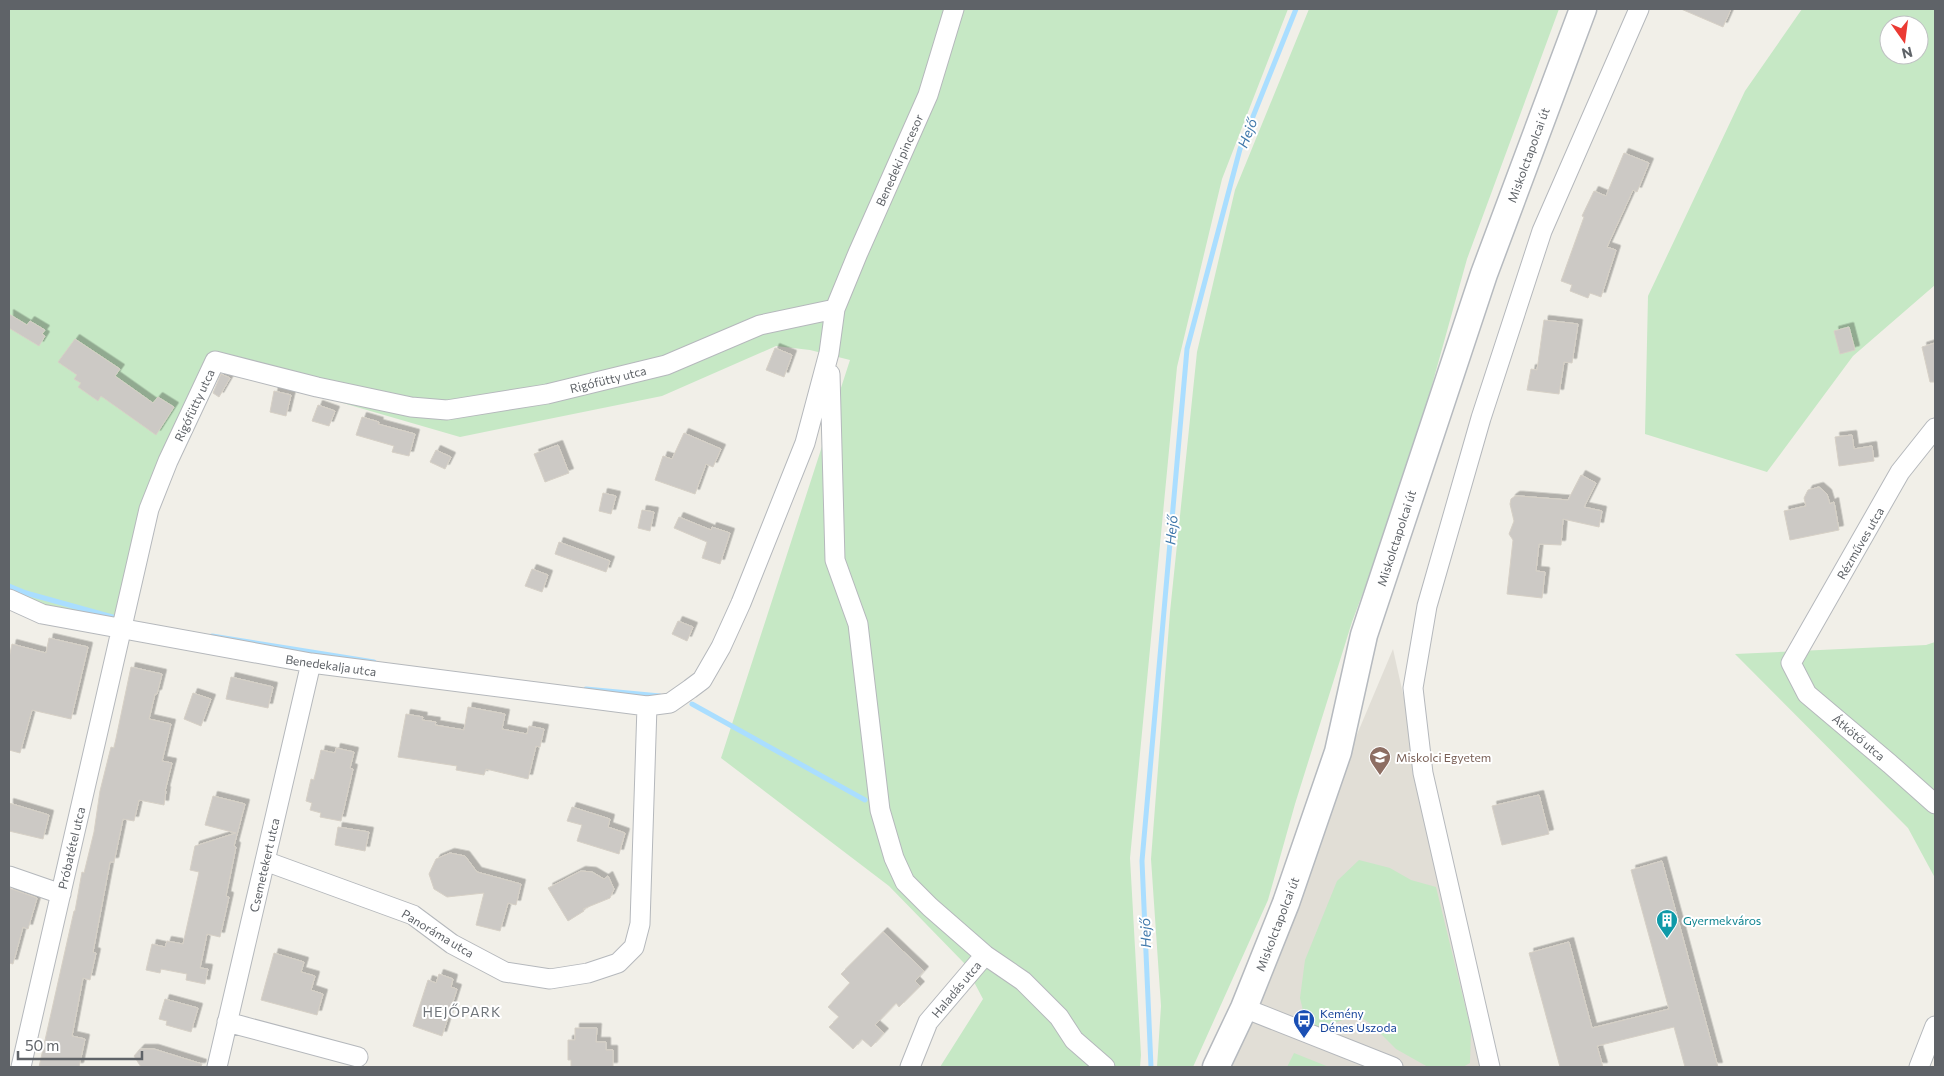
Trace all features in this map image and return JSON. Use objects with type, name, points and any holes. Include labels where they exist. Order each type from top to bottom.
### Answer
[{"type":"street","name":"Benedeki pincesor","points":[[835,309],[928,95],[954,9]]},
{"type":"street","name":"Miskolctapolcai út","points":[[1216,1067],[1244,1008],[1286,903],[1338,752],[1364,635],[1484,274],[1583,9]]},
{"type":"street","points":[[1490,1067],[1424,773],[1412,688],[1429,597],[1481,418],[1542,232],[1639,9]]},
{"type":"street","points":[[835,309],[830,353],[835,560],[858,624],[880,810],[894,858],[905,882],[930,907],[985,954]]},
{"type":"street","name":"Rigófütty utca","points":[[120,629],[149,509],[168,461],[215,361],[317,387],[411,407],[447,410],[547,394],[666,365],[760,325],[835,309]]},
{"type":"street","points":[[652,706],[670,703],[702,680],[721,647],[804,443],[830,353]]},
{"type":"street","name":"Rézműves utca","points":[[1791,663],[1900,472],[1935,428]]},
{"type":"street","name":"Benedekalja utca","points":[[9,599],[42,614],[311,663],[652,706]]},
{"type":"street","name":"Próbatétel utca","points":[[21,1067],[120,629]]},
{"type":"street","name":"Csemetekert utca","points":[[217,1067],[311,663]]},
{"type":"street","name":"Átkötő utca","points":[[1791,663],[1807,694],[1935,804]]},
{"type":"street","name":"Panoráma utca","points":[[265,861],[413,915],[452,944],[505,972],[550,979],[588,973],[618,963],[634,947],[640,924],[652,706]]},
{"type":"street","points":[[9,876],[61,894]]},
{"type":"street","name":"Haladás utca","points":[[910,1067],[928,1022],[985,954],[1023,981],[1059,1017],[1074,1040],[1105,1067]]},
{"type":"street","points":[[1244,1008],[1393,1067]]},
{"type":"street","points":[[227,1022],[358,1057]]},
{"type":"street","points":[[1919,1067],[1935,1026]]},
{"type":"shaded area","name":"Miskolci Egyetem","points":[[1393,649],[1486,1067],[1217,1067],[1286,903]]},
{"type":"green space","points":[[9,9],[1288,9],[1222,179],[1177,367],[1130,858],[1141,1055],[1140,1067],[940,1067],[983,999],[964,963],[889,886],[721,758],[850,360],[810,350],[776,346],[662,396],[460,437],[205,363],[117,623],[22,600],[9,594]]},
{"type":"green space","points":[[1309,9],[1559,9],[1467,259],[1407,475],[1352,622],[1295,804],[1268,900],[1193,1067],[1157,1067],[1161,1006],[1151,859],[1170,612],[1197,352],[1235,190]]},
{"type":"green space","points":[[1802,9],[1935,9],[1935,285],[1853,356],[1767,472],[1645,434],[1648,296],[1745,91]]},
{"type":"green space","points":[[1935,642],[1935,878],[1908,828],[1735,654],[1926,645]]},
{"type":"green space","points":[[1359,860],[1390,868],[1411,880],[1436,887],[1471,1030],[1470,1063],[1463,1067],[1428,1067],[1396,1049],[1371,1024],[1357,1015],[1320,1028],[1307,1027],[1300,998],[1305,960],[1337,881]]},
{"type":"green space","points":[[1294,1053],[1329,1067],[1287,1067]]},
{"type":"building","points":[[1681,9],[1731,9],[1723,27]]},
{"type":"building","points":[[1624,153],[1649,163],[1637,192],[1633,190],[1607,247],[1616,250],[1601,297],[1590,293],[1588,298],[1570,291],[1572,285],[1561,281],[1584,217],[1582,216],[1594,191],[1606,196]]},
{"type":"building","points":[[9,314],[27,325],[30,321],[45,330],[42,334],[45,336],[39,346],[9,328]]},
{"type":"building","points":[[1544,320],[1578,324],[1572,363],[1564,362],[1559,394],[1527,390],[1531,369],[1537,370]]},
{"type":"building","points":[[1849,327],[1855,350],[1840,354],[1834,331]]},
{"type":"building","points":[[75,339],[120,369],[115,376],[153,403],[158,397],[174,407],[156,435],[101,396],[98,401],[78,387],[81,383],[74,379],[77,375],[58,362]]},
{"type":"building","points":[[1935,343],[1935,382],[1930,382],[1922,347]]},
{"type":"building","points":[[775,348],[792,355],[784,377],[766,370]]},
{"type":"building","points":[[221,374],[230,378],[219,397],[213,393]]},
{"type":"building","points":[[274,391],[291,395],[286,416],[270,412]]},
{"type":"building","points":[[318,405],[335,411],[329,426],[312,421]]},
{"type":"building","points":[[362,417],[379,422],[378,424],[415,434],[409,456],[392,452],[394,446],[356,435]]},
{"type":"building","points":[[684,433],[721,449],[713,467],[706,464],[695,494],[655,480],[663,456],[672,459]]},
{"type":"building","points":[[1852,435],[1854,449],[1872,446],[1874,461],[1839,466],[1835,437]]},
{"type":"building","points":[[558,445],[569,473],[545,482],[534,454]]},
{"type":"building","points":[[436,450],[451,457],[445,469],[430,462]]},
{"type":"building","points":[[1581,475],[1596,483],[1584,507],[1602,511],[1599,527],[1563,519],[1561,545],[1539,544],[1536,571],[1545,572],[1542,598],[1507,594],[1513,540],[1509,534],[1514,521],[1510,504],[1511,499],[1519,496],[1568,500]]},
{"type":"building","points":[[1819,487],[1827,494],[1830,504],[1834,502],[1839,530],[1790,540],[1784,511],[1806,506],[1804,498],[1808,490]]},
{"type":"building","points":[[603,493],[616,496],[611,514],[599,511]]},
{"type":"building","points":[[642,510],[654,512],[650,531],[638,528]]},
{"type":"building","points":[[679,517],[711,530],[712,527],[730,533],[720,564],[702,558],[707,542],[674,528]]},
{"type":"building","points":[[559,542],[610,561],[606,572],[555,554]]},
{"type":"building","points":[[532,569],[548,575],[542,592],[525,586]]},
{"type":"building","points":[[678,621],[693,627],[687,641],[672,634]]},
{"type":"building","points":[[49,638],[88,647],[71,719],[32,710],[20,753],[9,750],[9,658],[12,644],[46,653]]},
{"type":"building","points":[[131,667],[162,674],[149,719],[171,724],[162,761],[172,763],[165,791],[164,805],[139,800],[134,821],[123,819],[114,862],[110,862],[93,952],[96,953],[90,980],[83,978],[72,1036],[85,1039],[79,1067],[39,1067],[75,911],[82,872],[84,873],[94,832],[100,791],[111,747],[114,748]]},
{"type":"building","points":[[231,677],[273,687],[268,708],[226,699]]},
{"type":"building","points":[[193,693],[211,699],[201,726],[184,719]]},
{"type":"building","points":[[468,707],[505,714],[502,729],[527,734],[529,726],[544,729],[540,747],[536,746],[528,779],[486,769],[484,775],[456,770],[457,766],[398,757],[406,714],[423,717],[422,720],[436,722],[435,725],[464,730]]},
{"type":"building","points":[[336,748],[354,752],[350,768],[353,769],[341,821],[320,817],[321,813],[310,810],[312,803],[306,801],[311,779],[314,780],[321,750],[335,753]]},
{"type":"building","points":[[1539,795],[1549,834],[1502,845],[1492,806]]},
{"type":"building","points":[[213,796],[245,804],[234,846],[236,847],[226,896],[229,897],[220,937],[207,934],[200,968],[208,969],[205,984],[186,980],[187,974],[161,969],[160,973],[146,970],[152,944],[165,947],[167,941],[183,944],[199,872],[190,870],[195,846],[236,833],[205,825]]},
{"type":"building","points":[[9,803],[49,815],[43,839],[9,831]]},
{"type":"building","points":[[572,807],[610,819],[608,827],[625,833],[619,854],[577,841],[582,825],[567,821]]},
{"type":"building","points":[[338,827],[369,832],[365,851],[335,845]]},
{"type":"building","points":[[450,853],[465,856],[477,872],[521,884],[516,905],[508,903],[500,931],[476,925],[484,893],[447,897],[434,889],[429,874],[436,859]]},
{"type":"building","points":[[1662,861],[1718,1067],[1685,1067],[1674,1027],[1597,1046],[1603,1067],[1560,1067],[1529,953],[1569,942],[1592,1028],[1669,1009],[1631,870]]},
{"type":"building","points":[[581,871],[592,872],[604,879],[608,876],[614,889],[610,898],[583,909],[584,911],[568,921],[548,888]]},
{"type":"building","points":[[9,888],[37,898],[28,929],[23,927],[13,964],[9,963]]},
{"type":"building","points":[[883,932],[924,971],[915,981],[920,986],[899,1007],[896,1003],[875,1025],[884,1033],[871,1047],[862,1039],[853,1049],[829,1027],[839,1017],[828,1007],[850,983],[841,974]]},
{"type":"building","points":[[274,953],[304,962],[301,972],[315,976],[311,990],[323,994],[317,1015],[261,1000]]},
{"type":"building","points":[[439,974],[453,979],[451,987],[457,989],[442,1036],[413,1026],[428,980],[436,983]]},
{"type":"building","points":[[165,999],[198,1008],[191,1032],[166,1025],[167,1021],[159,1019]]},
{"type":"building","points":[[575,1028],[597,1028],[596,1042],[606,1042],[606,1050],[613,1050],[613,1067],[571,1067],[571,1060],[568,1060],[568,1040],[575,1040]]},
{"type":"building","points":[[140,1049],[154,1049],[202,1064],[201,1067],[141,1067],[134,1056]]},
{"type":"waterway","name":"Hejő","points":[[1151,1067],[1142,861],[1187,349],[1240,149],[1296,9]]},
{"type":"waterway","points":[[9,586],[26,593],[116,618]]},
{"type":"waterway","points":[[212,636],[374,662]]},
{"type":"waterway","points":[[586,689],[660,696]]},
{"type":"waterway","points":[[692,704],[865,800]]},
{"type":"place","name":"Miskolci Egyetem","points":[[1380,776]]},
{"type":"place","name":"Gyermekváros","points":[[1667,939]]},
{"type":"place","name":"Kemény Dénes Uszoda","points":[[1304,1039]]},
{"type":"district","name":"HEJŐPARK","points":[[462,1011]]}]
